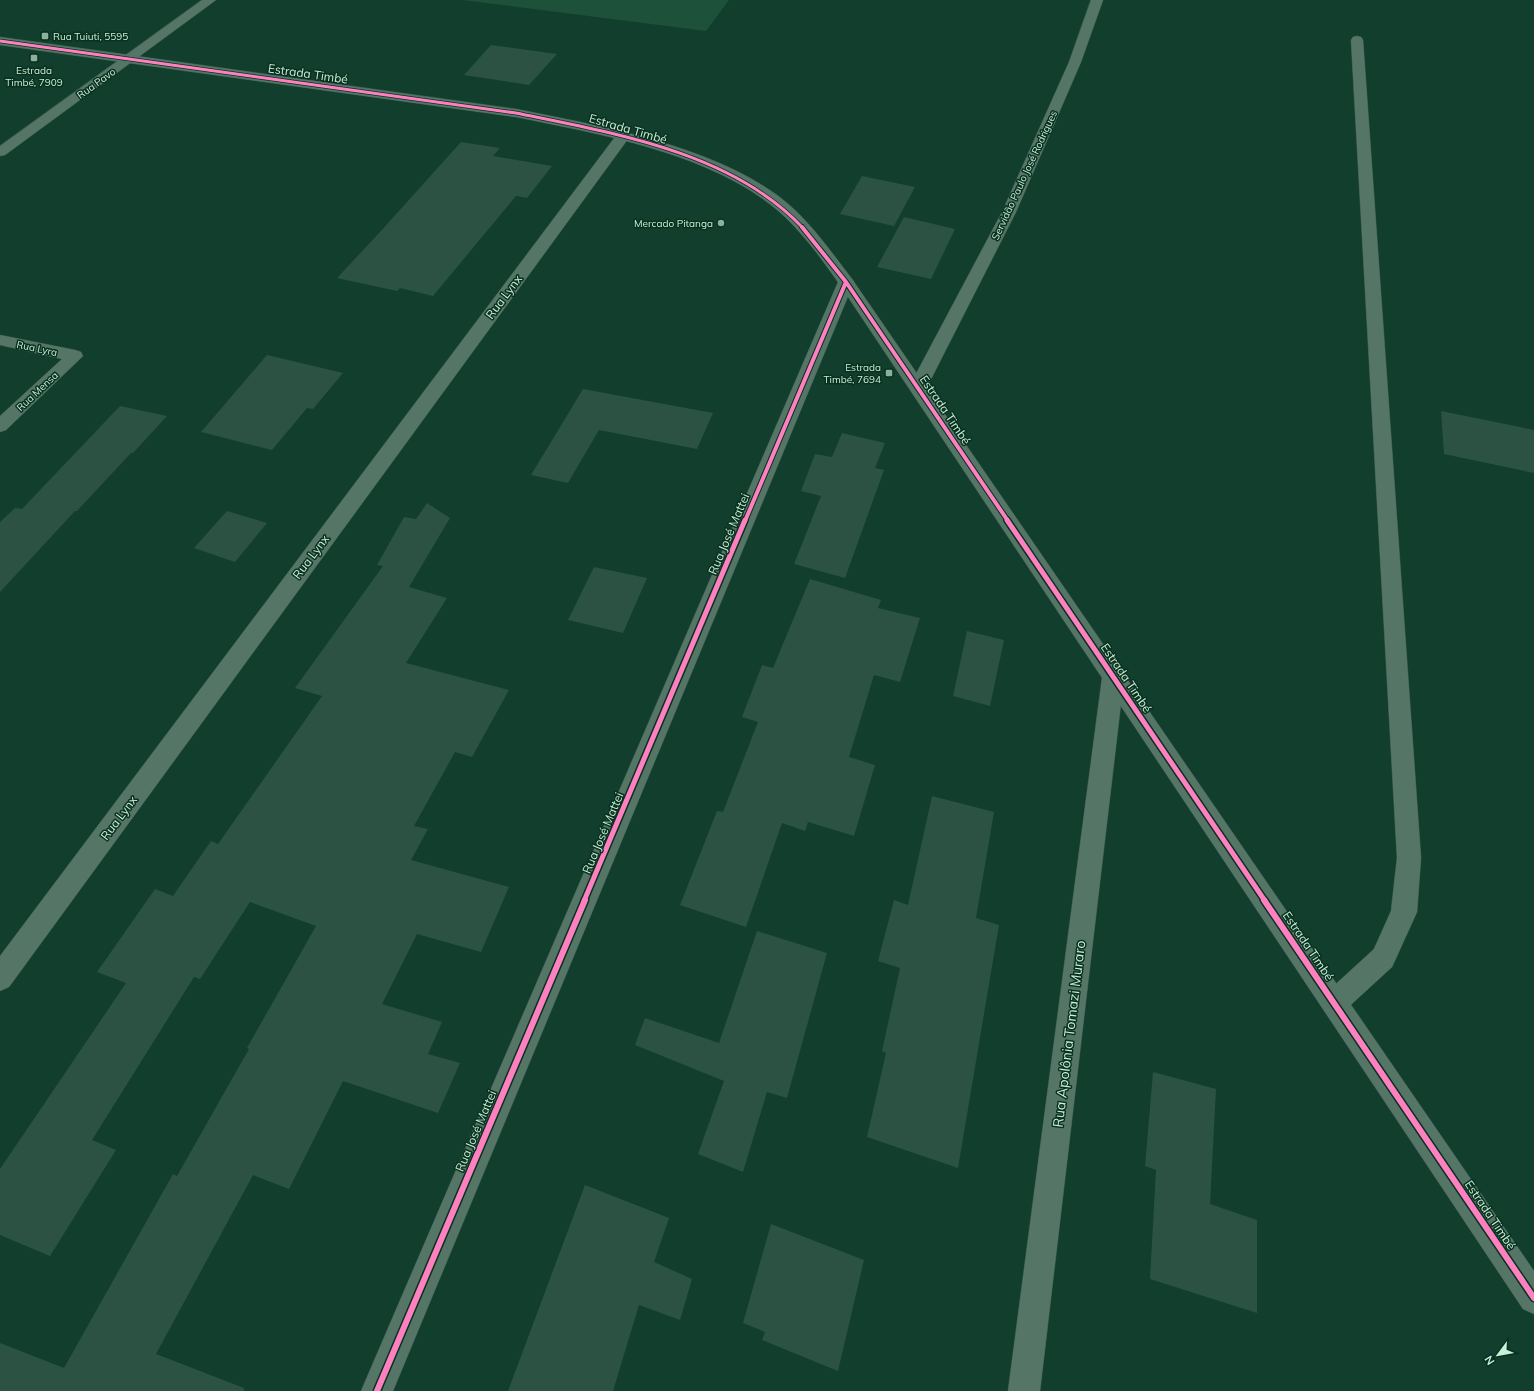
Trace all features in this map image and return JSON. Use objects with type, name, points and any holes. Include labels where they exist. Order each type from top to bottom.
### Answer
[{"type":"street","name":"Rua Pavo","points":[[0,152],[210,0]]},
{"type":"street","name":"Servidão Paulo José Rodrigues","points":[[918,387],[1009,212],[1075,62],[1097,0]]},
{"type":"street","points":[[1334,1003],[1382,958],[1404,912],[1409,858],[1357,40]]},
{"type":"street","name":"Estrada Timbé","points":[[0,41],[516,113],[572,124],[623,136],[683,155],[724,171],[772,199],[813,237],[846,282],[1534,1298]]},
{"type":"street","name":"Rua Lynx","points":[[0,978],[623,136]]},
{"type":"street","name":"Rua José Mattei","points":[[378,1391],[846,282]]},
{"type":"street","name":"Rua Lyra","points":[[0,340],[74,356]]},
{"type":"street","name":"Rua Mensa","points":[[0,426],[74,356]]},
{"type":"street","name":"Rua Apolônia Tomazi Muraro","points":[[1024,1391],[1113,678]]},
{"type":"shaded area","points":[[462,0],[729,0],[706,31]]},
{"type":"building","points":[[491,45],[557,54],[529,85],[464,75]]},
{"type":"building","points":[[461,142],[500,148],[493,156],[552,166],[527,198],[516,196],[433,296],[400,288],[397,291],[337,278],[380,232]]},
{"type":"building","points":[[862,176],[915,187],[894,226],[840,214]]},
{"type":"building","points":[[904,217],[955,229],[931,279],[877,267]]},
{"type":"building","points":[[267,355],[343,373],[313,409],[307,408],[272,450],[201,432]]},
{"type":"building","points":[[583,389],[713,413],[697,449],[599,430],[568,483],[531,475]]},
{"type":"building","points":[[120,406],[167,416],[77,511],[75,511],[0,592],[0,522],[15,508],[22,509]]},
{"type":"building","points":[[1441,411],[1534,430],[1534,473],[1444,454]]},
{"type":"building","points":[[842,433],[885,443],[875,468],[884,470],[845,578],[794,564],[821,496],[801,491],[815,454],[832,457]]},
{"type":"building","points":[[427,503],[450,518],[409,587],[447,598],[406,663],[509,690],[472,757],[455,752],[414,826],[428,829],[411,860],[509,887],[481,952],[417,934],[382,1004],[442,1022],[428,1054],[460,1063],[438,1113],[343,1081],[289,1189],[253,1175],[156,1354],[244,1388],[244,1391],[0,1391],[0,1343],[64,1368],[173,1174],[177,1176],[249,1049],[247,1048],[316,926],[250,902],[200,979],[194,977],[92,1140],[116,1150],[50,1256],[0,1235],[0,1169],[126,983],[97,972],[155,889],[173,896],[211,841],[218,844],[322,696],[295,688],[383,566],[377,565],[404,517],[416,519]]},
{"type":"building","points":[[227,511],[267,523],[235,562],[194,548]]},
{"type":"building","points":[[594,567],[647,578],[623,633],[568,620]]},
{"type":"building","points":[[810,579],[881,600],[878,608],[920,618],[900,682],[874,675],[849,757],[875,765],[854,836],[808,822],[805,831],[782,823],[746,927],[680,905],[717,811],[723,812],[758,722],[742,717],[762,665],[773,668]]},
{"type":"building","points":[[967,631],[1004,640],[990,706],[953,696]]},
{"type":"building","points":[[932,796],[994,812],[976,918],[999,925],[958,1168],[867,1137],[886,1053],[882,1051],[900,968],[878,961],[894,900],[908,905]]},
{"type":"building","points":[[757,931],[827,953],[787,1098],[767,1092],[743,1172],[698,1154],[724,1081],[635,1045],[645,1018],[719,1043]]},
{"type":"building","points":[[1153,1072],[1216,1089],[1210,1204],[1257,1220],[1257,1313],[1150,1279],[1156,1170],[1145,1166]]},
{"type":"building","points":[[585,1185],[669,1218],[654,1262],[692,1279],[680,1320],[639,1305],[613,1391],[508,1391]]},
{"type":"building","points":[[771,1224],[864,1260],[838,1371],[762,1340],[765,1332],[743,1323]]},
{"type":"cycle path","points":[[0,41],[516,113],[580,126],[614,134],[682,154],[744,181],[771,198],[782,207],[812,237],[846,282],[1534,1298]]},
{"type":"cycle path","points":[[377,1391],[846,282]]},
{"type":"place","name":"Rua Tuiuti, 5595","points":[[45,36]]},
{"type":"place","name":"Estrada Timbé, 7909","points":[[34,58]]},
{"type":"place","name":"Mercado Pitanga","points":[[721,223]]},
{"type":"place","name":"Estrada Timbé, 7694","points":[[889,373]]}]
